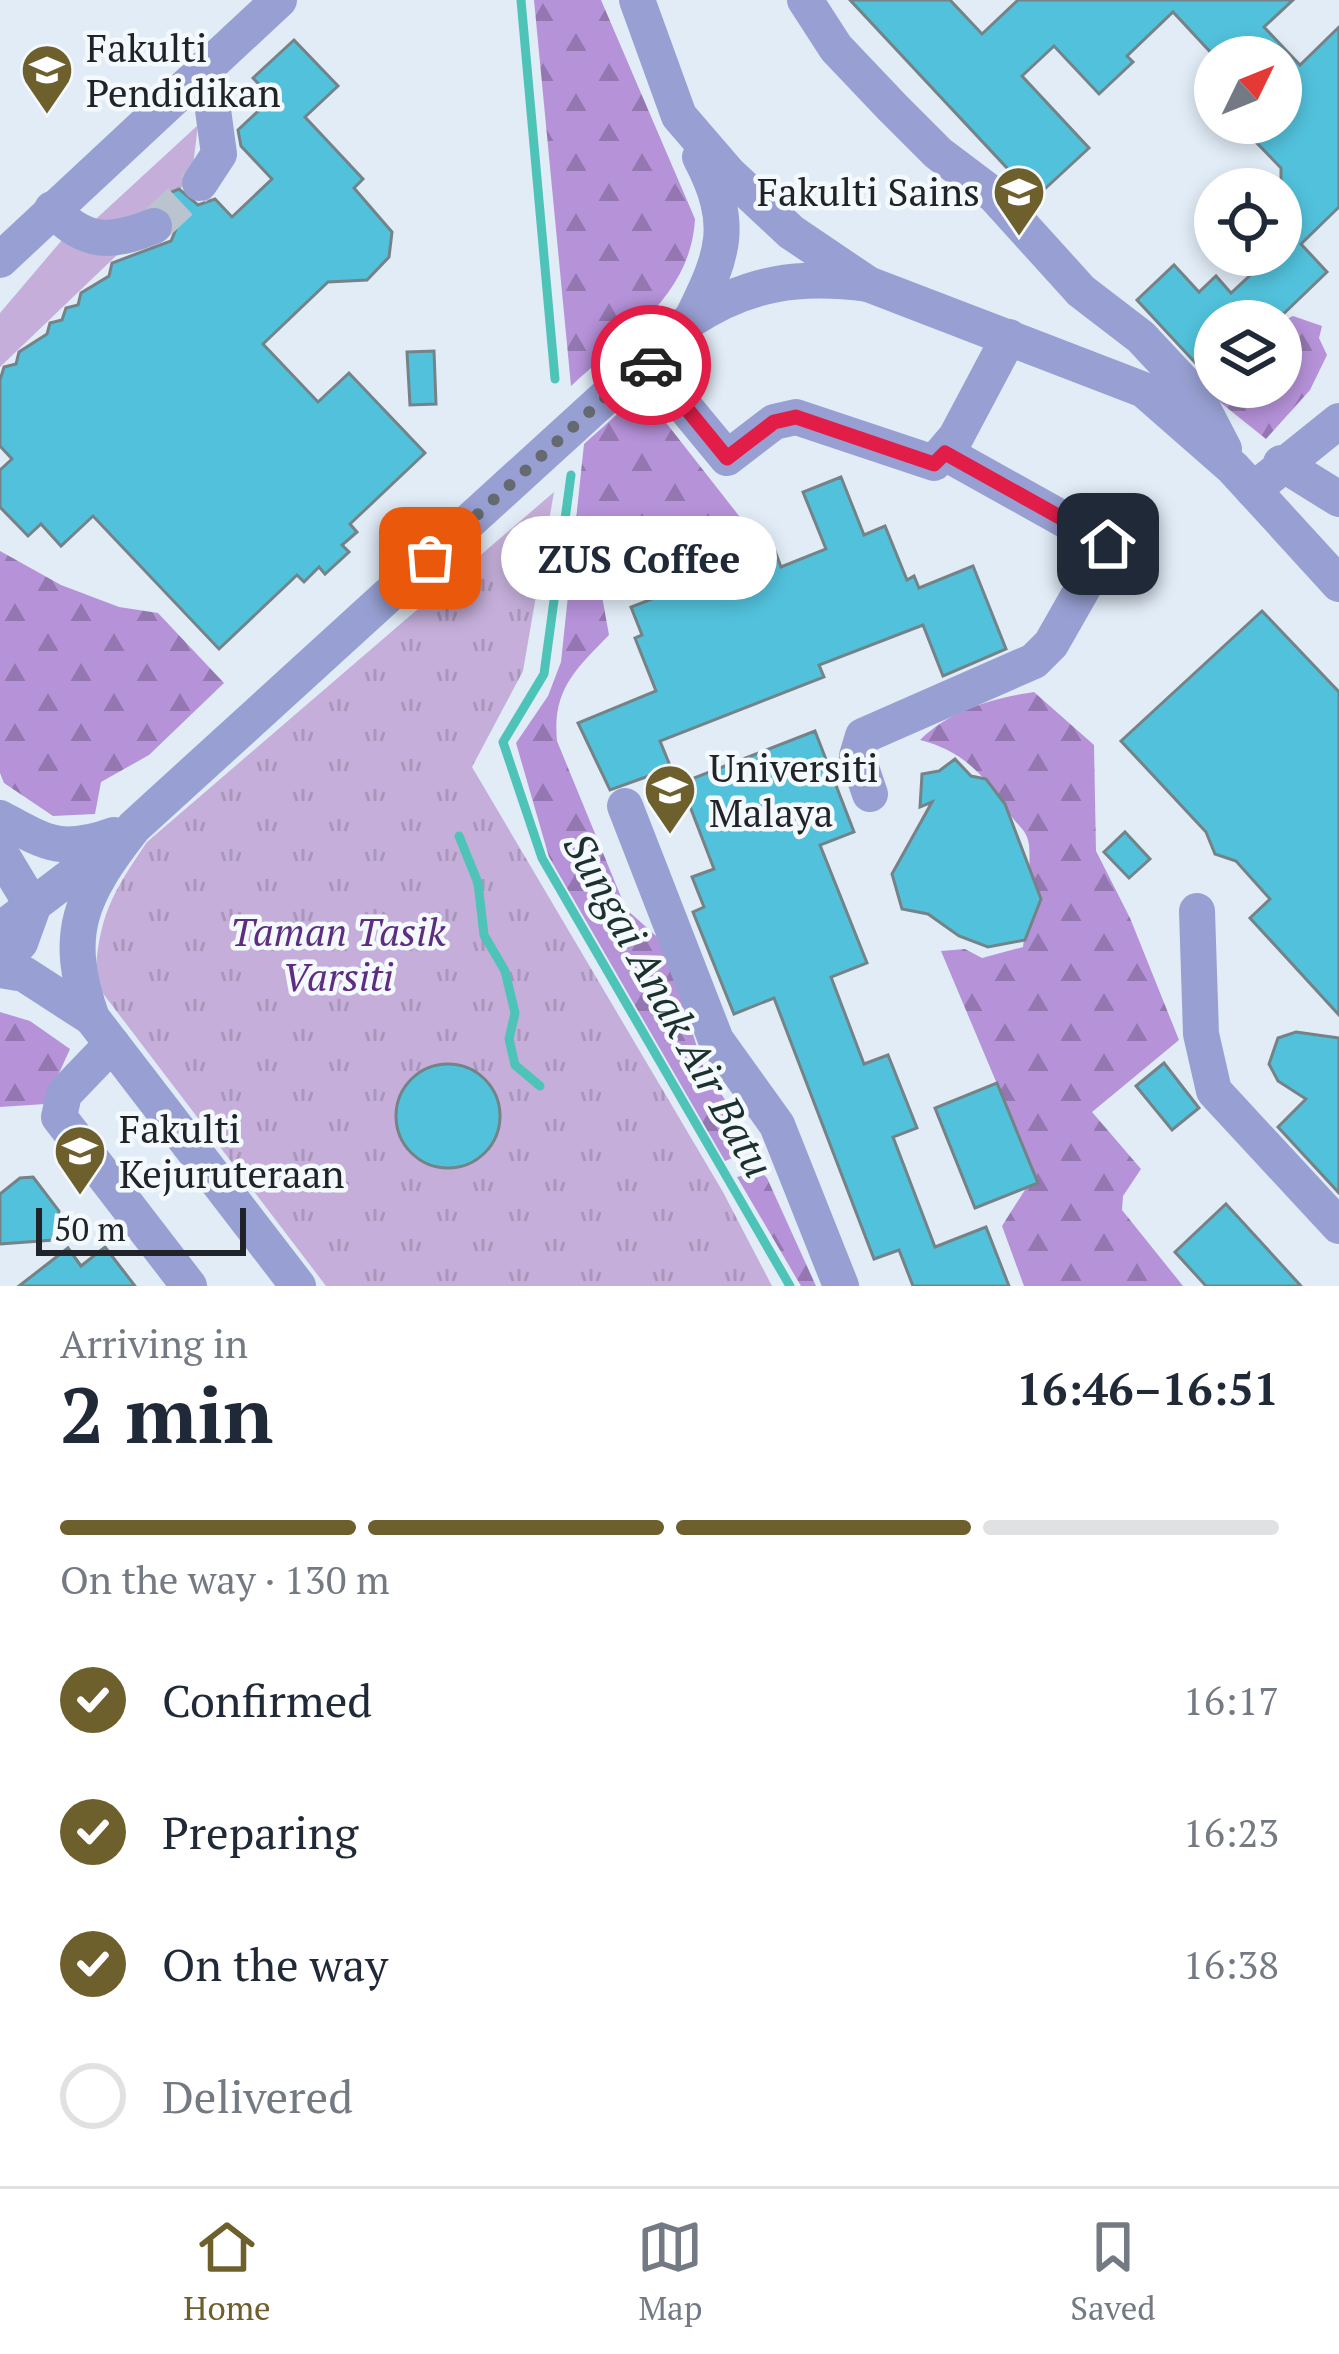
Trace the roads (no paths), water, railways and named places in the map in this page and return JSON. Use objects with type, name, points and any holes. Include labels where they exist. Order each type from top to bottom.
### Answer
[{"type":"street","points":[[0,260],[279,0]]},
{"type":"street","points":[[637,0],[680,116],[712,180],[724,221],[723,250],[691,320]]},
{"type":"street","points":[[805,0],[836,48],[893,108],[938,153],[995,196],[1081,291],[1141,337],[1197,397],[1243,479]]},
{"type":"street","points":[[200,183],[219,154],[207,66]]},
{"type":"street","points":[[680,116],[760,205],[868,284]]},
{"type":"street","points":[[52,208],[72,230],[106,242],[154,226]]},
{"type":"street","points":[[0,930],[134,827],[691,320],[729,297],[773,282],[819,278],[868,284],[1144,390],[1243,479],[1339,584]]},
{"type":"street","points":[[646,360],[727,458],[774,422],[796,417],[934,464],[945,453],[1009,337]]},
{"type":"street","points":[[1243,479],[1281,463],[1339,421]]},
{"type":"street","points":[[870,794],[856,756],[863,736],[1024,668],[1043,654],[1108,544],[945,453]]},
{"type":"street","points":[[1281,463],[1339,499]]},
{"type":"street","points":[[625,806],[716,1040],[777,1125],[841,1286]]},
{"type":"street","points":[[0,818],[48,844],[80,848],[134,827]]},
{"type":"street","points":[[134,827],[96,880],[74,943],[75,970],[102,1031],[298,1286]]},
{"type":"street","points":[[0,852],[33,907]]},
{"type":"street","points":[[0,959],[20,943],[33,907]]},
{"type":"street","points":[[1197,911],[1201,1034],[1214,1090],[1339,1226]]},
{"type":"street","points":[[0,970],[24,974],[102,1031]]},
{"type":"street","points":[[102,1031],[64,1094],[59,1117],[189,1286]]},
{"type":"waterway","name":"Sungai Anak Air Batu","points":[[521,0],[555,379]]},
{"type":"waterway","name":"Sungai Anak Air Batu","points":[[571,475],[544,674],[503,742],[542,858],[790,1286]]},
{"type":"waterway","points":[[459,836],[478,883],[484,935],[505,971],[515,1013],[509,1039],[515,1065],[540,1086]]},
{"type":"tunnel","points":[[154,226],[200,183]]},
{"type":"place","name":"Fakulti Pendidikan","points":[[47,116]]},
{"type":"place","name":"Fakulti Sains","points":[[1019,238]]},
{"type":"place","name":"ZUS Coffee","points":[[430,558]]},
{"type":"place","name":"Universiti Malaya","points":[[670,836]]},
{"type":"place","name":"Fakulti Kejuruteraan","points":[[80,1197]]},
{"type":"park label","name":"Taman Tasik Varsiti","points":[[338,954]]}]
